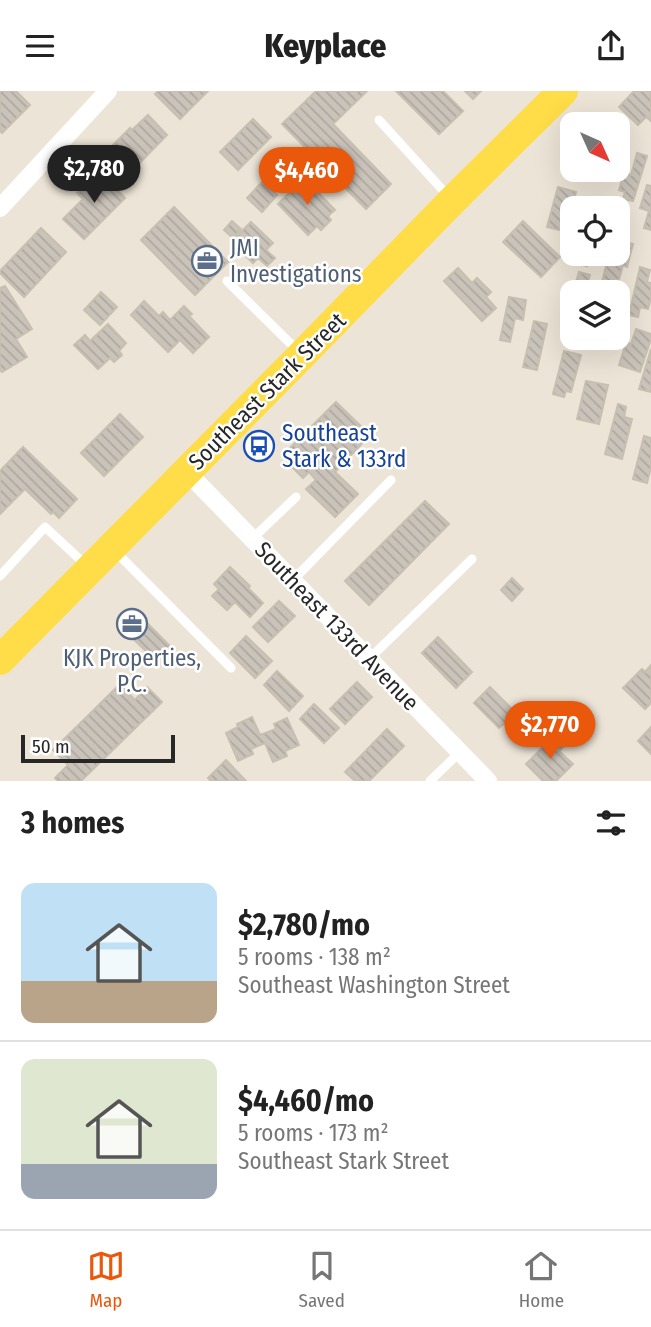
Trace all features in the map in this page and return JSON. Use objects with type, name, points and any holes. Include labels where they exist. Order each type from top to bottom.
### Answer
[{"type":"main road","name":"Southeast Stark Street","points":[[0,660],[563,91]]},
{"type":"street","points":[[0,208],[108,91]]},
{"type":"street","name":"Southeast 133rd Avenue","points":[[187,472],[488,781]]},
{"type":"lane","points":[[379,120],[453,200]]},
{"type":"lane","points":[[227,281],[302,355]]},
{"type":"lane","points":[[293,580],[391,480]]},
{"type":"lane","points":[[252,539],[296,497]]},
{"type":"lane","points":[[0,576],[45,527],[90,569]]},
{"type":"lane","points":[[112,547],[231,668]]},
{"type":"lane","points":[[369,659],[472,559]]},
{"type":"lane","points":[[430,781],[460,752]]},
{"type":"building","points":[[0,91],[16,91],[30,105],[2,133],[0,131]]},
{"type":"building","points":[[158,91],[208,91],[180,119],[155,94]]},
{"type":"building","points":[[316,91],[367,91],[333,124],[391,184],[366,209],[282,124]]},
{"type":"building","points":[[396,91],[443,91],[463,111],[439,134]]},
{"type":"building","points":[[465,91],[481,91],[473,99]]},
{"type":"building","points":[[634,91],[651,91],[651,121],[646,117],[638,125],[630,117],[630,112],[624,112],[619,107]]},
{"type":"building","points":[[148,115],[167,135],[125,178],[102,156],[130,128],[132,130]]},
{"type":"building","points":[[253,119],[271,137],[238,170],[220,152]]},
{"type":"building","points":[[637,153],[647,156],[633,201],[630,200],[630,196],[624,196],[625,192],[619,190],[621,182],[630,182]]},
{"type":"building","points":[[99,172],[125,198],[84,239],[63,219],[83,199],[77,193]]},
{"type":"building","points":[[304,178],[335,210],[328,216],[331,220],[321,230],[317,226],[308,235],[278,204]]},
{"type":"building","points":[[263,181],[277,195],[262,212],[247,198]]},
{"type":"building","points":[[647,185],[651,186],[651,230],[644,228],[649,211],[640,208]]},
{"type":"building","points":[[558,187],[576,192],[575,196],[560,196],[560,230],[547,227]]},
{"type":"building","points":[[174,207],[228,262],[195,295],[141,240]]},
{"type":"building","points":[[232,221],[241,229],[233,238],[224,230]]},
{"type":"building","points":[[523,221],[560,257],[541,277],[503,242]]},
{"type":"building","points":[[251,222],[273,243],[266,250],[275,258],[267,266],[258,258],[253,263],[231,242]]},
{"type":"building","points":[[41,228],[66,252],[24,297],[0,271]]},
{"type":"building","points":[[606,266],[623,266],[619,280],[602,280]]},
{"type":"building","points":[[640,267],[650,270],[647,282],[651,283],[651,298],[648,309],[640,307],[638,317],[630,315]]},
{"type":"building","points":[[458,268],[472,283],[477,278],[491,292],[486,297],[496,308],[482,321],[444,281]]},
{"type":"building","points":[[579,272],[590,275],[589,280],[577,280]]},
{"type":"building","points":[[5,286],[32,329],[16,339],[27,357],[2,372],[0,288]]},
{"type":"building","points":[[101,292],[117,307],[100,325],[84,310]]},
{"type":"building","points":[[509,297],[526,300],[523,320],[515,318],[510,342],[500,340]]},
{"type":"building","points":[[144,301],[159,316],[163,312],[170,320],[184,306],[192,314],[189,316],[209,337],[193,353],[180,340],[168,352],[131,315]]},
{"type":"building","points":[[534,321],[547,324],[537,370],[523,367]]},
{"type":"building","points":[[108,324],[126,343],[119,351],[122,355],[114,362],[110,358],[98,369],[74,345],[85,335],[90,341]]},
{"type":"building","points":[[636,329],[651,334],[640,372],[619,365],[624,350],[630,350]]},
{"type":"building","points":[[651,349],[651,392],[639,389]]},
{"type":"building","points":[[564,351],[581,355],[571,392],[566,391],[564,397],[553,394]]},
{"type":"building","points":[[586,381],[608,385],[599,424],[577,419]]},
{"type":"building","points":[[336,402],[370,435],[335,472],[358,494],[335,517],[306,489],[316,480],[309,472],[303,478],[291,466],[296,460],[287,451]]},
{"type":"building","points":[[618,404],[626,407],[624,417],[632,419],[622,459],[605,454]]},
{"type":"building","points":[[120,414],[143,437],[104,476],[81,453]]},
{"type":"building","points":[[644,436],[651,438],[651,467],[647,483],[633,479]]},
{"type":"building","points":[[23,447],[77,499],[59,518],[53,512],[51,514],[25,489],[0,514],[0,471]]},
{"type":"building","points":[[425,501],[449,524],[369,605],[345,581]]},
{"type":"building","points":[[230,567],[263,603],[250,617],[235,602],[227,610],[212,596],[219,589],[214,584]]},
{"type":"building","points":[[512,578],[523,589],[512,601],[501,590]]},
{"type":"building","points":[[279,601],[295,616],[268,642],[253,627]]},
{"type":"building","points":[[133,609],[170,646],[156,661],[118,624]]},
{"type":"building","points":[[246,636],[272,661],[255,678],[230,653]]},
{"type":"building","points":[[438,637],[472,672],[456,688],[422,653]]},
{"type":"building","points":[[651,665],[651,703],[645,709],[623,688],[642,669],[645,672]]},
{"type":"building","points":[[277,671],[303,696],[289,711],[264,685]]},
{"type":"building","points":[[357,682],[372,697],[345,724],[330,709]]},
{"type":"building","points":[[120,684],[135,700],[147,687],[162,702],[81,781],[58,781],[55,778],[68,765],[53,750]]},
{"type":"building","points":[[490,687],[513,710],[518,704],[527,713],[513,727],[507,721],[499,728],[474,703]]},
{"type":"building","points":[[314,704],[339,728],[324,743],[300,719]]},
{"type":"building","points":[[572,716],[582,726],[574,734],[563,724]]},
{"type":"building","points":[[252,717],[260,735],[276,729],[274,724],[287,718],[299,745],[285,751],[287,756],[273,762],[265,743],[251,749],[253,754],[238,761],[226,733]]},
{"type":"building","points":[[651,727],[651,754],[638,741]]},
{"type":"building","points":[[387,729],[404,746],[369,781],[355,781],[345,772]]},
{"type":"building","points":[[555,735],[565,745],[559,751],[573,764],[556,781],[543,781],[526,764]]},
{"type":"building","points":[[226,760],[246,781],[211,781],[208,778]]},
{"type":"place","name":"JMI Investigations","points":[[207,261]]},
{"type":"place","name":"Southeast Stark & 133rd","points":[[259,446]]},
{"type":"place","name":"KJK Properties, P.C.","points":[[132,624]]}]
